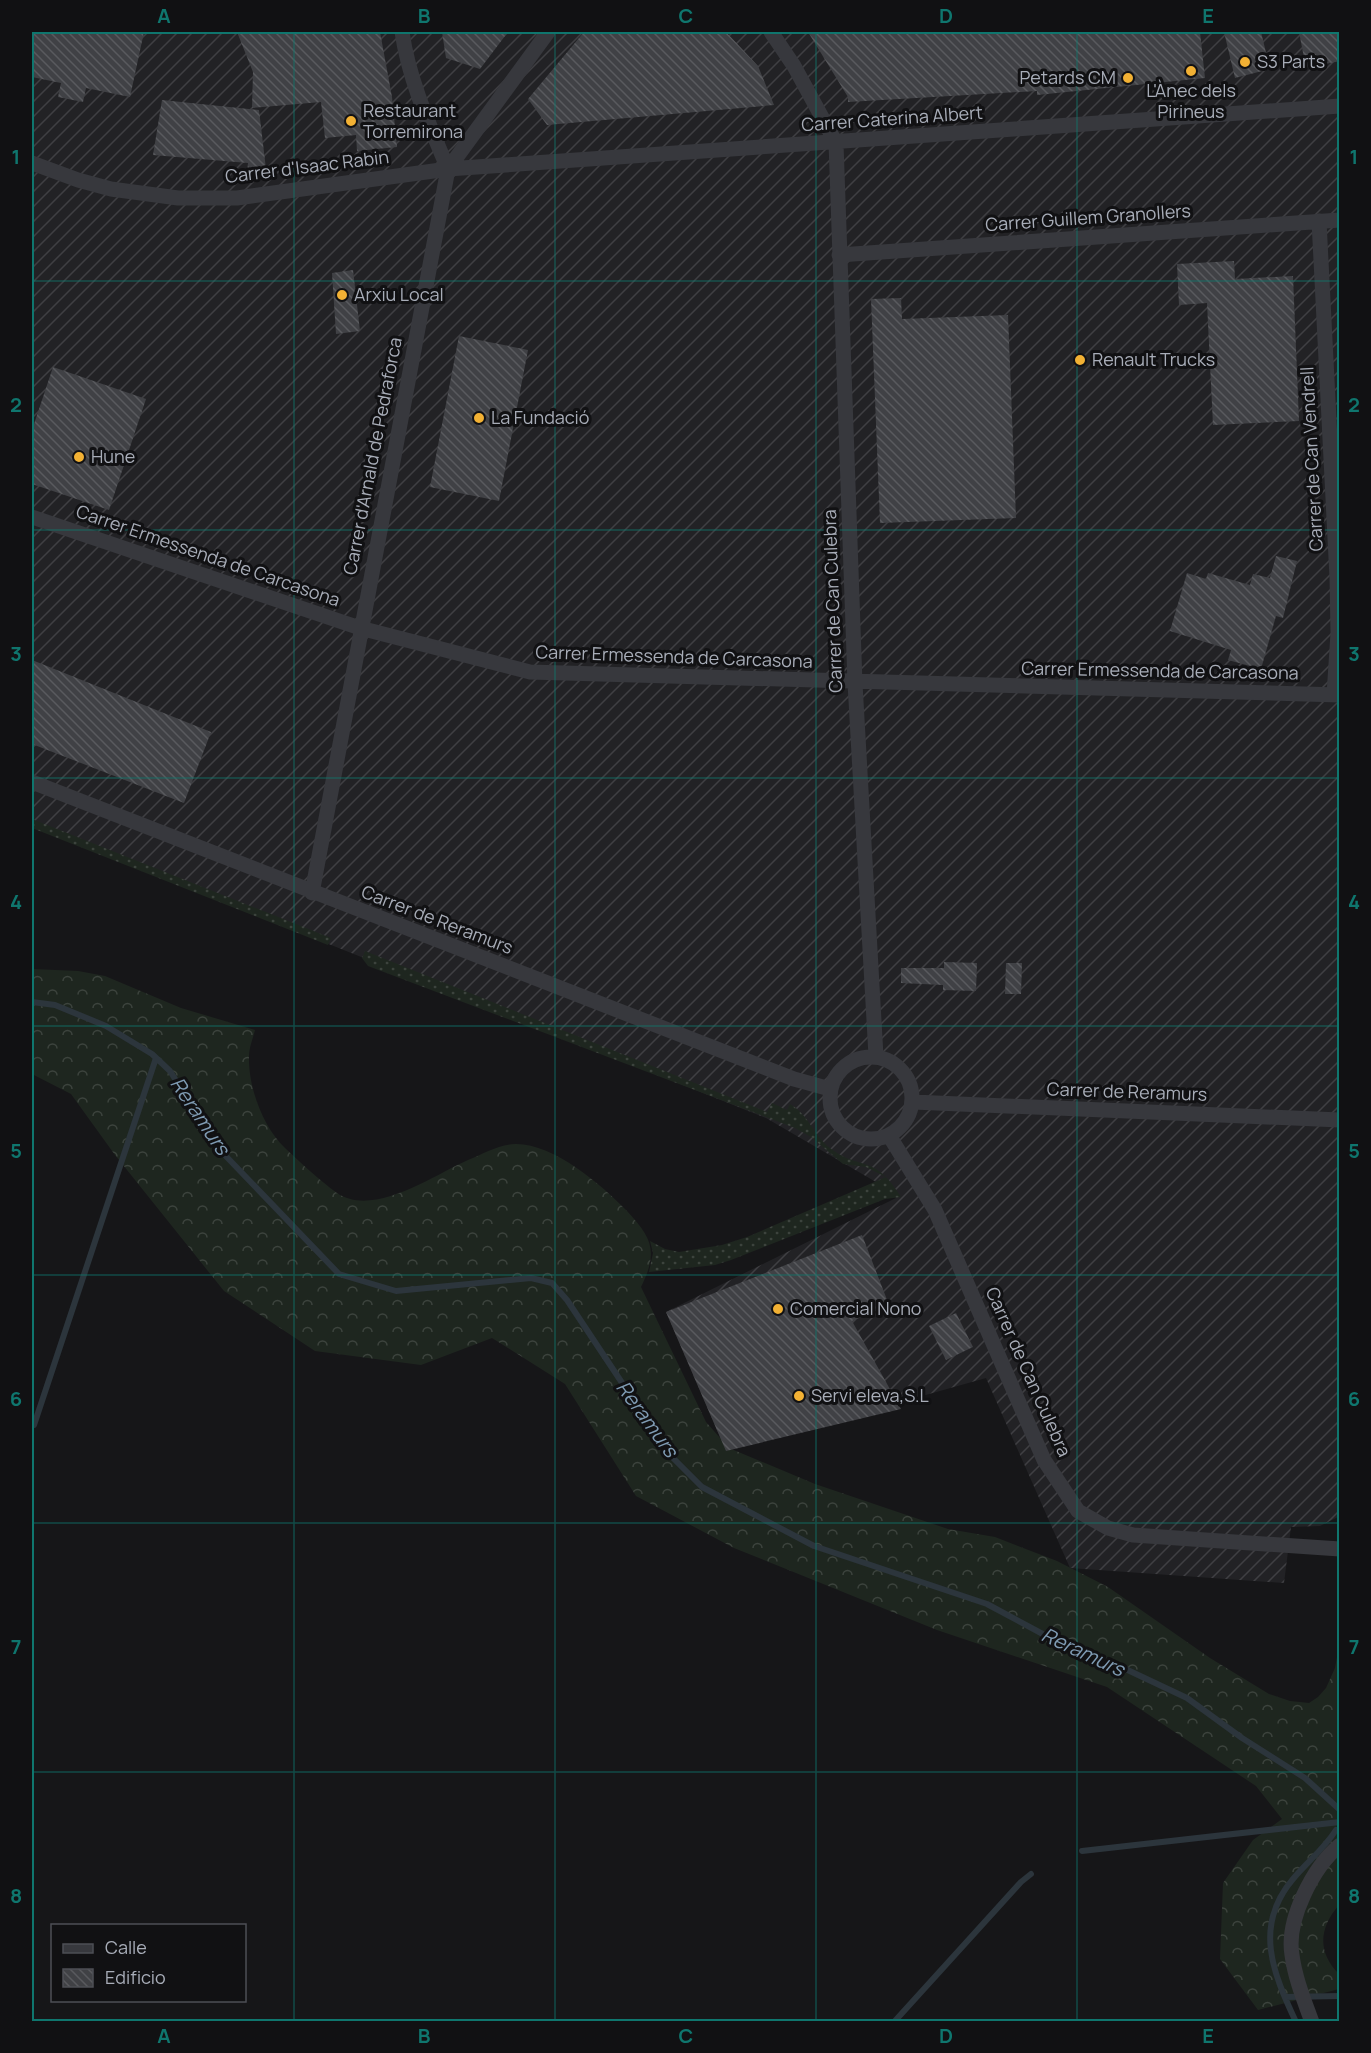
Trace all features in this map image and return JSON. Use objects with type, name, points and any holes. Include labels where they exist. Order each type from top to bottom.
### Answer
[{"type":"street","points":[[402,32],[405,56],[421,104],[448,169]]},
{"type":"street","points":[[448,169],[548,32]]},
{"type":"street","points":[[771,32],[794,66],[836,143]]},
{"type":"street","name":"Carrer Caterina Albert","points":[[448,169],[1340,106]]},
{"type":"street","name":"Carrer de Can Culebra","points":[[836,143],[855,683],[876,1056]]},
{"type":"street","name":"Carrer d'Isaac Rabin","points":[[32,163],[111,189],[178,198],[237,198],[448,169]]},
{"type":"street","name":"Carrer d'Arnald de Pedraforca","points":[[312,892],[448,169]]},
{"type":"street","name":"Carrer Guillem Granollers","points":[[839,255],[1340,220]]},
{"type":"street","name":"Carrer de Can Vendrell","points":[[1319,221],[1337,578],[1337,695]]},
{"type":"street","name":"Carrer Ermessenda de Carcasona","points":[[32,517],[360,628],[530,672],[1337,695]]},
{"type":"street","name":"Carrer de Reramurs","points":[[32,782],[794,1079],[830,1089]]},
{"type":"street","points":[[876,1056],[900,1067],[912,1086],[914,1102],[905,1124],[890,1137],[858,1139],[837,1124],[830,1110],[830,1089],[844,1066],[857,1057],[876,1056]]},
{"type":"street","name":"Carrer de Reramurs","points":[[914,1102],[1340,1120]]},
{"type":"street","name":"Carrer de Can Culebra","points":[[890,1137],[935,1210],[1044,1460],[1078,1511],[1108,1528],[1133,1534],[1340,1549]]},
{"type":"street","points":[[1312,2021],[1299,1986],[1291,1953],[1293,1924],[1314,1872],[1340,1845]]},
{"type":"shaded area","points":[[32,32],[1339,32],[1340,1516],[1320,1526],[1291,1527],[1284,1583],[1070,1568],[986,1378],[726,1451],[666,1312],[900,1196],[766,1118],[32,826]]},
{"type":"green space","points":[[32,819],[331,938],[328,945],[32,828]]},
{"type":"green space","points":[[365,951],[767,1112],[772,1103],[787,1110],[790,1104],[802,1114],[830,1148],[851,1160],[875,1168],[885,1177],[866,1167],[843,1164],[811,1137],[795,1128],[368,966],[362,958]]},
{"type":"green space","points":[[32,969],[78,971],[105,976],[181,1008],[255,1030],[250,1046],[249,1068],[258,1106],[270,1129],[285,1148],[317,1177],[337,1193],[352,1199],[385,1198],[403,1192],[485,1152],[510,1144],[531,1146],[546,1151],[591,1178],[617,1201],[643,1230],[651,1255],[641,1287],[706,1422],[729,1448],[815,1484],[948,1529],[995,1537],[1057,1561],[1108,1587],[1210,1658],[1269,1694],[1290,1701],[1309,1703],[1318,1697],[1326,1688],[1335,1668],[1339,1646],[1339,1905],[1327,1922],[1323,1940],[1327,1957],[1339,1974],[1339,1989],[1258,2010],[1220,1959],[1223,1883],[1253,1840],[1282,1819],[1256,1786],[1107,1687],[937,1630],[734,1548],[636,1496],[565,1384],[492,1338],[421,1365],[315,1351],[224,1291],[115,1155],[71,1094],[32,1074]]},
{"type":"green space","points":[[886,1177],[901,1197],[885,1199],[715,1265],[649,1272],[653,1253],[650,1241],[665,1249],[679,1252],[722,1245],[747,1237]]},
{"type":"building","points":[[32,32],[144,32],[130,97],[86,88],[83,102],[58,97],[61,83],[32,77]]},
{"type":"building","points":[[237,32],[380,32],[392,97],[397,147],[357,151],[356,135],[325,138],[321,102],[252,108],[253,72]]},
{"type":"building","points":[[442,32],[508,32],[480,69],[446,58]]},
{"type":"building","points":[[584,32],[726,32],[758,66],[774,105],[547,125],[528,99]]},
{"type":"building","points":[[808,32],[1200,32],[1205,78],[1037,95],[1037,91],[848,102],[848,97]]},
{"type":"building","points":[[1224,32],[1261,32],[1270,69],[1235,78]]},
{"type":"building","points":[[1299,32],[1340,32],[1340,61],[1306,68]]},
{"type":"building","points":[[162,100],[259,110],[266,169],[247,173],[248,163],[153,155]]},
{"type":"building","points":[[1234,261],[1235,279],[1293,276],[1299,421],[1213,425],[1207,303],[1179,305],[1177,264]]},
{"type":"building","points":[[353,270],[360,331],[336,334],[332,273]]},
{"type":"building","points":[[901,298],[902,319],[1008,315],[1016,518],[880,523],[871,299]]},
{"type":"building","name":"La Fundació","points":[[459,336],[528,350],[499,501],[430,487]]},
{"type":"building","name":"Hune","points":[[53,367],[146,399],[109,510],[32,484],[32,430]]},
{"type":"building","points":[[1276,556],[1297,561],[1283,618],[1276,616],[1261,669],[1228,660],[1231,650],[1170,631],[1187,573],[1206,579],[1208,573],[1250,585],[1253,574],[1270,578]]},
{"type":"building","points":[[32,660],[211,732],[184,803],[32,744]]},
{"type":"building","points":[[944,962],[977,963],[976,991],[943,990],[943,985],[901,983],[901,968],[944,968]]},
{"type":"building","points":[[1006,963],[1022,963],[1021,994],[1005,994]]},
{"type":"building","points":[[862,1235],[889,1305],[852,1321],[901,1409],[726,1451],[666,1312]]},
{"type":"building","points":[[956,1313],[973,1347],[946,1360],[929,1326]]},
{"type":"waterway","name":"Reramurs","points":[[32,1002],[55,1005],[106,1026],[152,1054],[170,1071],[220,1150],[339,1274],[396,1291],[531,1278],[552,1283],[567,1300],[670,1455],[702,1487],[814,1546],[987,1604],[1052,1639],[1117,1665],[1187,1698],[1242,1738],[1305,1778],[1339,1809]]},
{"type":"waterway","points":[[34,1425],[156,1058]]},
{"type":"waterway","points":[[1082,1851],[1340,1822]]},
{"type":"waterway","name":"Reramurs","points":[[1296,2022],[1274,1968],[1270,1932],[1273,1914],[1293,1879],[1336,1830]]},
{"type":"waterway","points":[[894,2022],[1021,1882],[1031,1874]]},
{"type":"waterway","points":[[1285,1997],[1340,1996]]},
{"type":"place","name":"S3 Parts","points":[[1245,62]]},
{"type":"place","name":"L'Ànec dels Pirineus","points":[[1191,71]]},
{"type":"place","name":"Petards CM","points":[[1128,78]]},
{"type":"place","name":"Restaurant Torremirona","points":[[351,121]]},
{"type":"place","name":"Arxiu Local","points":[[342,295]]},
{"type":"place","name":"Renault Trucks","points":[[1080,360]]},
{"type":"place","name":"La Fundació","points":[[479,418]]},
{"type":"place","name":"Hune","points":[[79,457]]},
{"type":"place","name":"Comercial Nono","points":[[778,1309]]},
{"type":"place","name":"Servi eleva,S.L","points":[[799,1396]]}]
